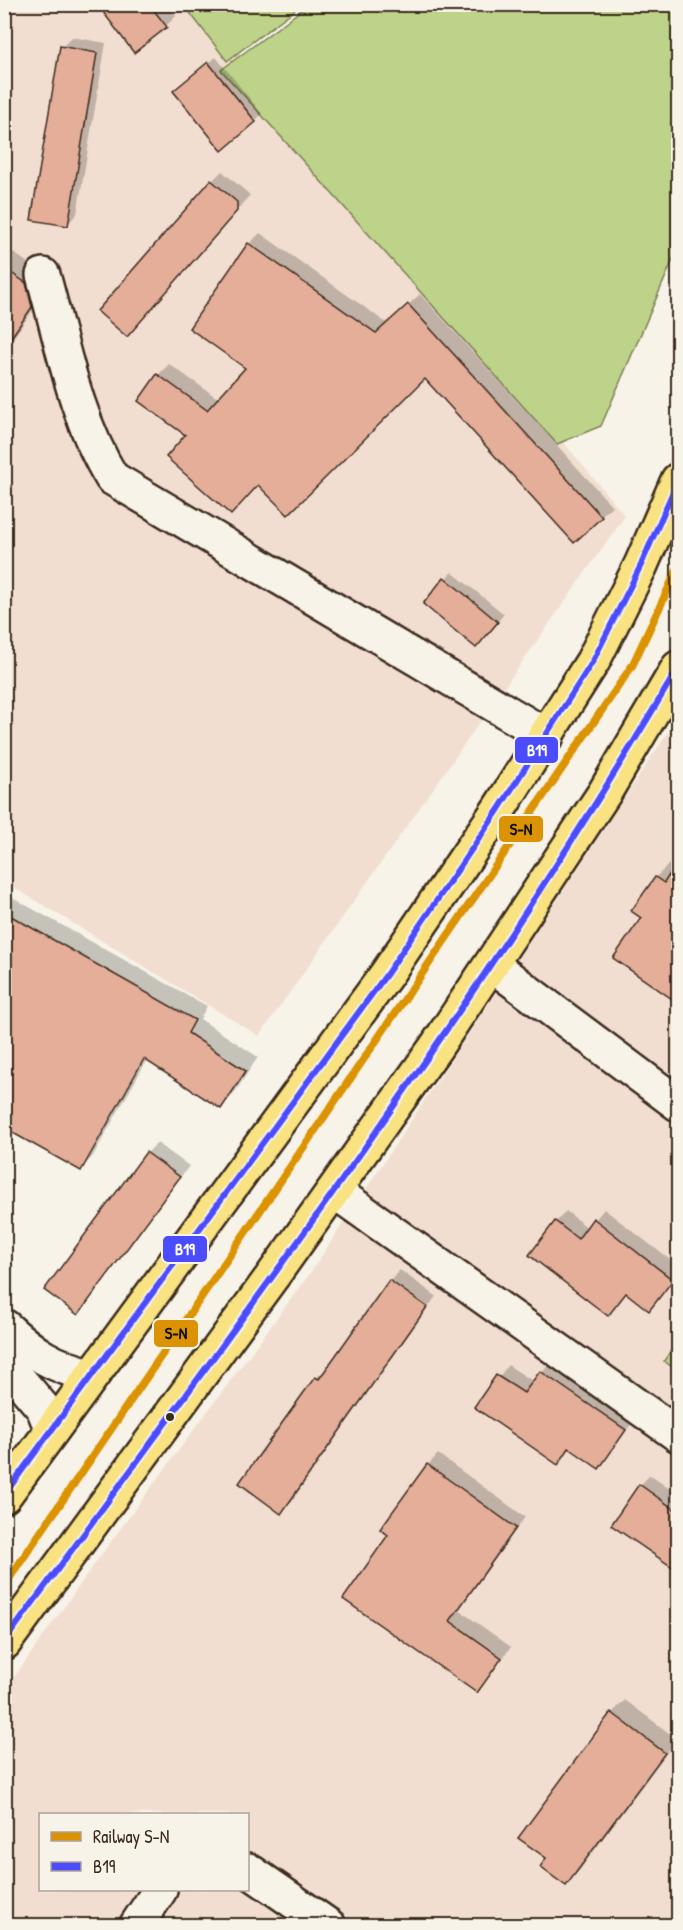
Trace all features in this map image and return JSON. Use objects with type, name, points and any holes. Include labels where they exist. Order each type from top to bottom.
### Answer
[{"type":"main road","points":[[4,1496],[386,975],[547,736],[592,661],[641,565],[678,480]]},
{"type":"main road","points":[[4,1642],[334,1191],[492,966],[677,678]]},
{"type":"street","points":[[43,274],[87,429],[98,455],[112,478],[547,736]]},
{"type":"street","points":[[492,966],[678,1104]]},
{"type":"street","points":[[334,1191],[678,1436]]},
{"type":"street","points":[[4,1326],[32,1352],[67,1370],[92,1375]]},
{"type":"street","points":[[4,1362],[43,1408],[52,1430]]},
{"type":"street","points":[[249,1871],[330,1926]]},
{"type":"street","points":[[136,1926],[159,1891]]},
{"type":"shaded area","points":[[4,5],[199,5],[625,516],[259,1036],[5,882]]},
{"type":"shaded area","points":[[678,717],[678,1925],[5,1926],[5,1690],[104,1551],[311,1272]]},
{"type":"green space","points":[[184,5],[301,5],[227,61]]},
{"type":"green space","points":[[308,5],[678,5],[678,248],[601,426],[557,444],[221,70]]},
{"type":"green space","points":[[678,1339],[678,1371],[664,1361]]},
{"type":"building","points":[[97,4],[149,4],[167,27],[134,53]]},
{"type":"building","points":[[60,46],[97,53],[68,226],[31,220]]},
{"type":"building","points":[[208,62],[256,122],[222,151],[173,91]]},
{"type":"building","points":[[211,180],[237,202],[237,211],[127,337],[97,311]]},
{"type":"building","points":[[248,243],[376,333],[408,304],[602,517],[574,543],[425,379],[288,515],[258,485],[231,515],[166,457],[185,435],[138,401],[157,374],[207,410],[245,368],[189,328]]},
{"type":"building","points":[[4,268],[26,283],[32,307],[4,348]]},
{"type":"building","points":[[444,577],[498,622],[476,648],[423,604]]},
{"type":"building","points":[[678,861],[678,1003],[613,958],[641,918],[631,911],[655,877],[664,883]]},
{"type":"building","points":[[4,912],[195,1020],[188,1033],[246,1071],[221,1109],[144,1059],[81,1171],[4,1128]]},
{"type":"building","points":[[146,1152],[180,1177],[78,1315],[44,1290]]},
{"type":"building","points":[[593,1218],[673,1280],[649,1311],[626,1293],[608,1316],[529,1255],[555,1221],[578,1239]]},
{"type":"building","points":[[389,1280],[427,1307],[281,1514],[239,1483],[315,1377],[319,1379]]},
{"type":"building","points":[[540,1371],[626,1430],[599,1469],[569,1448],[558,1465],[474,1407],[496,1375],[524,1393]]},
{"type":"building","points":[[427,1464],[516,1528],[450,1621],[502,1658],[477,1693],[343,1599],[388,1535],[380,1529]]},
{"type":"building","points":[[639,1484],[678,1512],[678,1571],[611,1525]]},
{"type":"building","points":[[611,1712],[665,1753],[566,1886],[540,1867],[546,1858],[518,1838]]},
{"type":"rail line","name":"S-N","points":[[4,1586],[632,666],[678,568]]},
{"type":"transit line","name":"B19","points":[[4,1495],[386,975],[499,809],[593,661],[641,565],[678,480]]},
{"type":"transit line","name":"B19","points":[[4,1642],[267,1284],[438,1042],[601,795],[678,668]]}]
